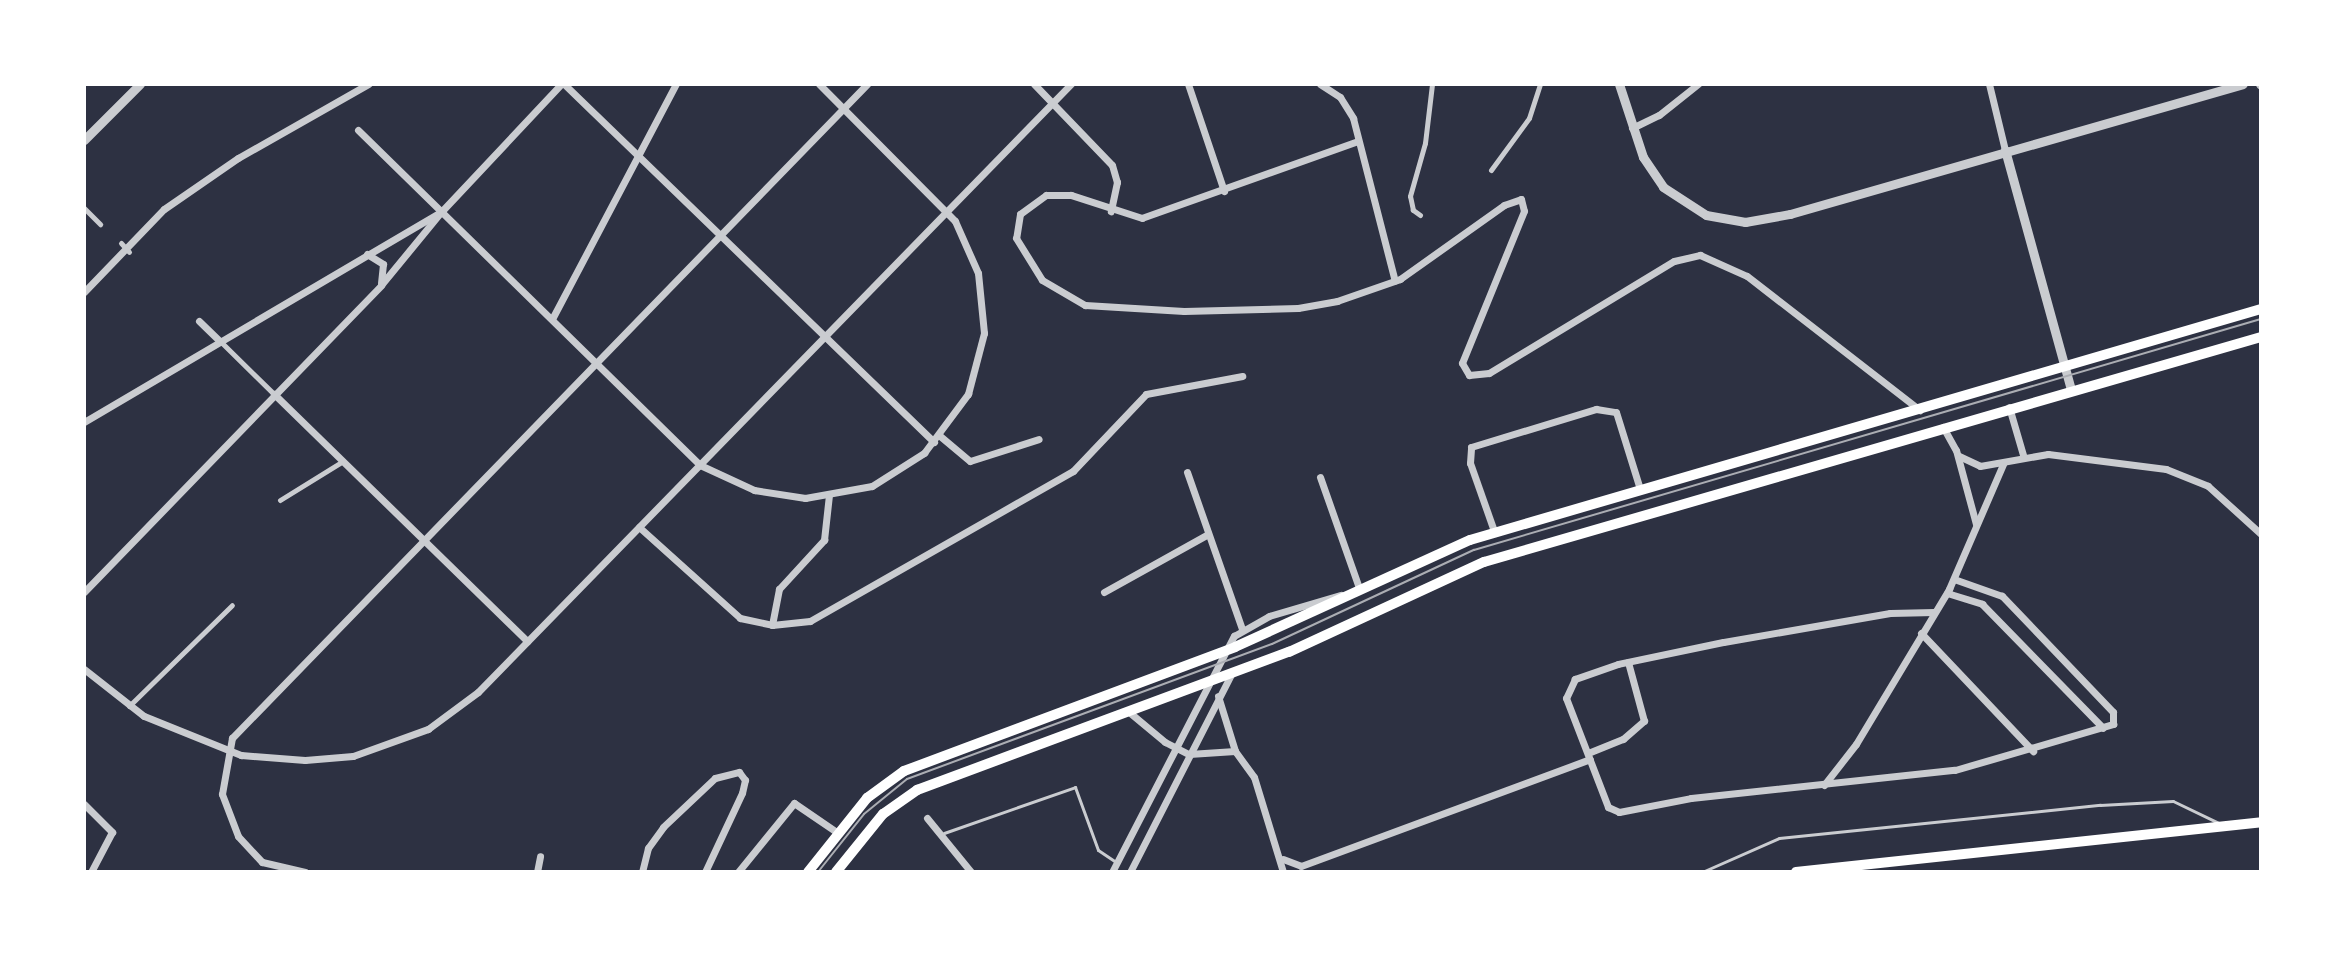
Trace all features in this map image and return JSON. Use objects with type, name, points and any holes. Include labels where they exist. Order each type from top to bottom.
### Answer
[{"type":"main road","points":[[808,872],[867,798],[913,767],[1226,650],[1359,588],[1494,531],[2261,309]]},
{"type":"main road","points":[[836,872],[883,814],[917,790],[1336,632],[1499,556],[2009,406],[2261,337]]},
{"type":"main road","points":[[1920,410],[1942,426]]},
{"type":"main road","points":[[1796,872],[2261,822]]},
{"type":"street","points":[[84,140],[140,84]]},
{"type":"street","points":[[84,292],[164,209],[204,180],[368,84]]},
{"type":"street","points":[[84,592],[381,285],[441,212],[563,84],[937,439],[970,461],[1039,439]]},
{"type":"street","points":[[552,319],[676,84]]},
{"type":"street","points":[[358,130],[700,465],[771,495],[829,495],[884,481],[937,439],[975,379],[984,333],[975,261],[946,210],[819,84]]},
{"type":"street","points":[[305,872],[262,862],[238,836],[222,794],[227,751],[232,738],[867,84]]},
{"type":"street","points":[[1034,84],[1114,168],[1111,211]]},
{"type":"street","points":[[84,669],[128,707],[227,751],[305,760],[353,756],[392,744],[455,712],[1071,84]]},
{"type":"street","points":[[1188,84],[1224,191]]},
{"type":"street","points":[[1320,84],[1348,107],[1395,281]]},
{"type":"street","points":[[1420,215],[1413,210],[1410,196],[1425,143],[1432,84]]},
{"type":"street","points":[[1491,170],[1529,118],[1540,84]]},
{"type":"street","points":[[1619,84],[1648,167],[1668,192],[1702,213],[1736,222],[1790,214],[2243,84]]},
{"type":"street","points":[[1632,128],[1698,84]]},
{"type":"street","points":[[1989,84],[2071,389]]},
{"type":"street","points":[[84,123],[92,132]]},
{"type":"street","points":[[1358,141],[1146,217],[1111,211],[1071,195],[1042,196],[1020,214],[1018,243],[1050,288],[1097,307],[1298,308],[1395,281],[1507,203],[1521,199],[1524,211],[1464,358],[1462,366],[1469,375],[1489,373],[1678,260],[1700,255],[1729,265],[1759,284],[1920,410]]},
{"type":"street","points":[[84,208],[100,224]]},
{"type":"street","points":[[84,422],[441,212]]},
{"type":"street","points":[[367,254],[383,264],[381,285]]},
{"type":"street","points":[[199,321],[527,641]]},
{"type":"street","points":[[639,527],[730,613],[772,625],[829,614],[1073,471],[1146,394],[1242,376]]},
{"type":"street","points":[[2009,406],[2023,455]]},
{"type":"street","points":[[1494,531],[1469,450],[1482,442],[1610,408],[1620,420],[1640,489]]},
{"type":"street","points":[[1942,426],[1959,456],[1976,526]]},
{"type":"street","points":[[1959,456],[1974,465],[2004,462],[2023,455],[2087,457],[2182,473],[2214,490],[2261,534]]},
{"type":"street","points":[[280,500],[343,461]]},
{"type":"street","points":[[1824,785],[1851,751],[1947,593],[2004,462]]},
{"type":"street","points":[[1187,472],[1242,629]]},
{"type":"street","points":[[1320,477],[1359,588]]},
{"type":"street","points":[[772,625],[779,589],[824,540],[829,495]]},
{"type":"street","points":[[1104,592],[1208,534]]},
{"type":"street","points":[[1934,612],[1884,614],[1628,662],[1577,678],[1567,687],[1566,698],[1610,809],[1945,771],[2033,751],[2114,722],[2113,712],[2002,596],[1954,579]]},
{"type":"street","points":[[1947,593],[1985,608],[2103,728]]},
{"type":"street","points":[[1112,872],[1226,650],[1242,629],[1299,605],[1348,594]]},
{"type":"street","points":[[128,707],[232,605]]},
{"type":"street","points":[[1921,633],[2033,751]]},
{"type":"street","points":[[1283,859],[1301,866],[1589,756],[1623,739],[1644,721],[1628,662]]},
{"type":"street","points":[[1130,872],[1218,694],[1232,673]]},
{"type":"street","points":[[1218,694],[1235,751],[1251,771],[1283,859],[1283,872]]},
{"type":"street","points":[[1128,712],[1177,750],[1189,754],[1235,751]]},
{"type":"street","points":[[642,872],[648,848],[663,827],[715,778],[739,772],[745,780],[742,793],[705,872]]},
{"type":"street","points":[[738,872],[794,803],[838,833]]},
{"type":"street","points":[[84,804],[112,832],[91,872]]},
{"type":"street","points":[[927,818],[971,872]]},
{"type":"street","points":[[537,872],[540,856]]},
{"type":"lane","points":[[940,835],[1075,787],[1098,850],[1117,863]]},
{"type":"lane","points":[[1702,872],[1779,838],[2113,803],[2173,801],[2224,826]]},
{"type":"tram line","points":[[818,872],[864,814],[907,779],[1272,644],[1474,550],[2261,319]]}]
